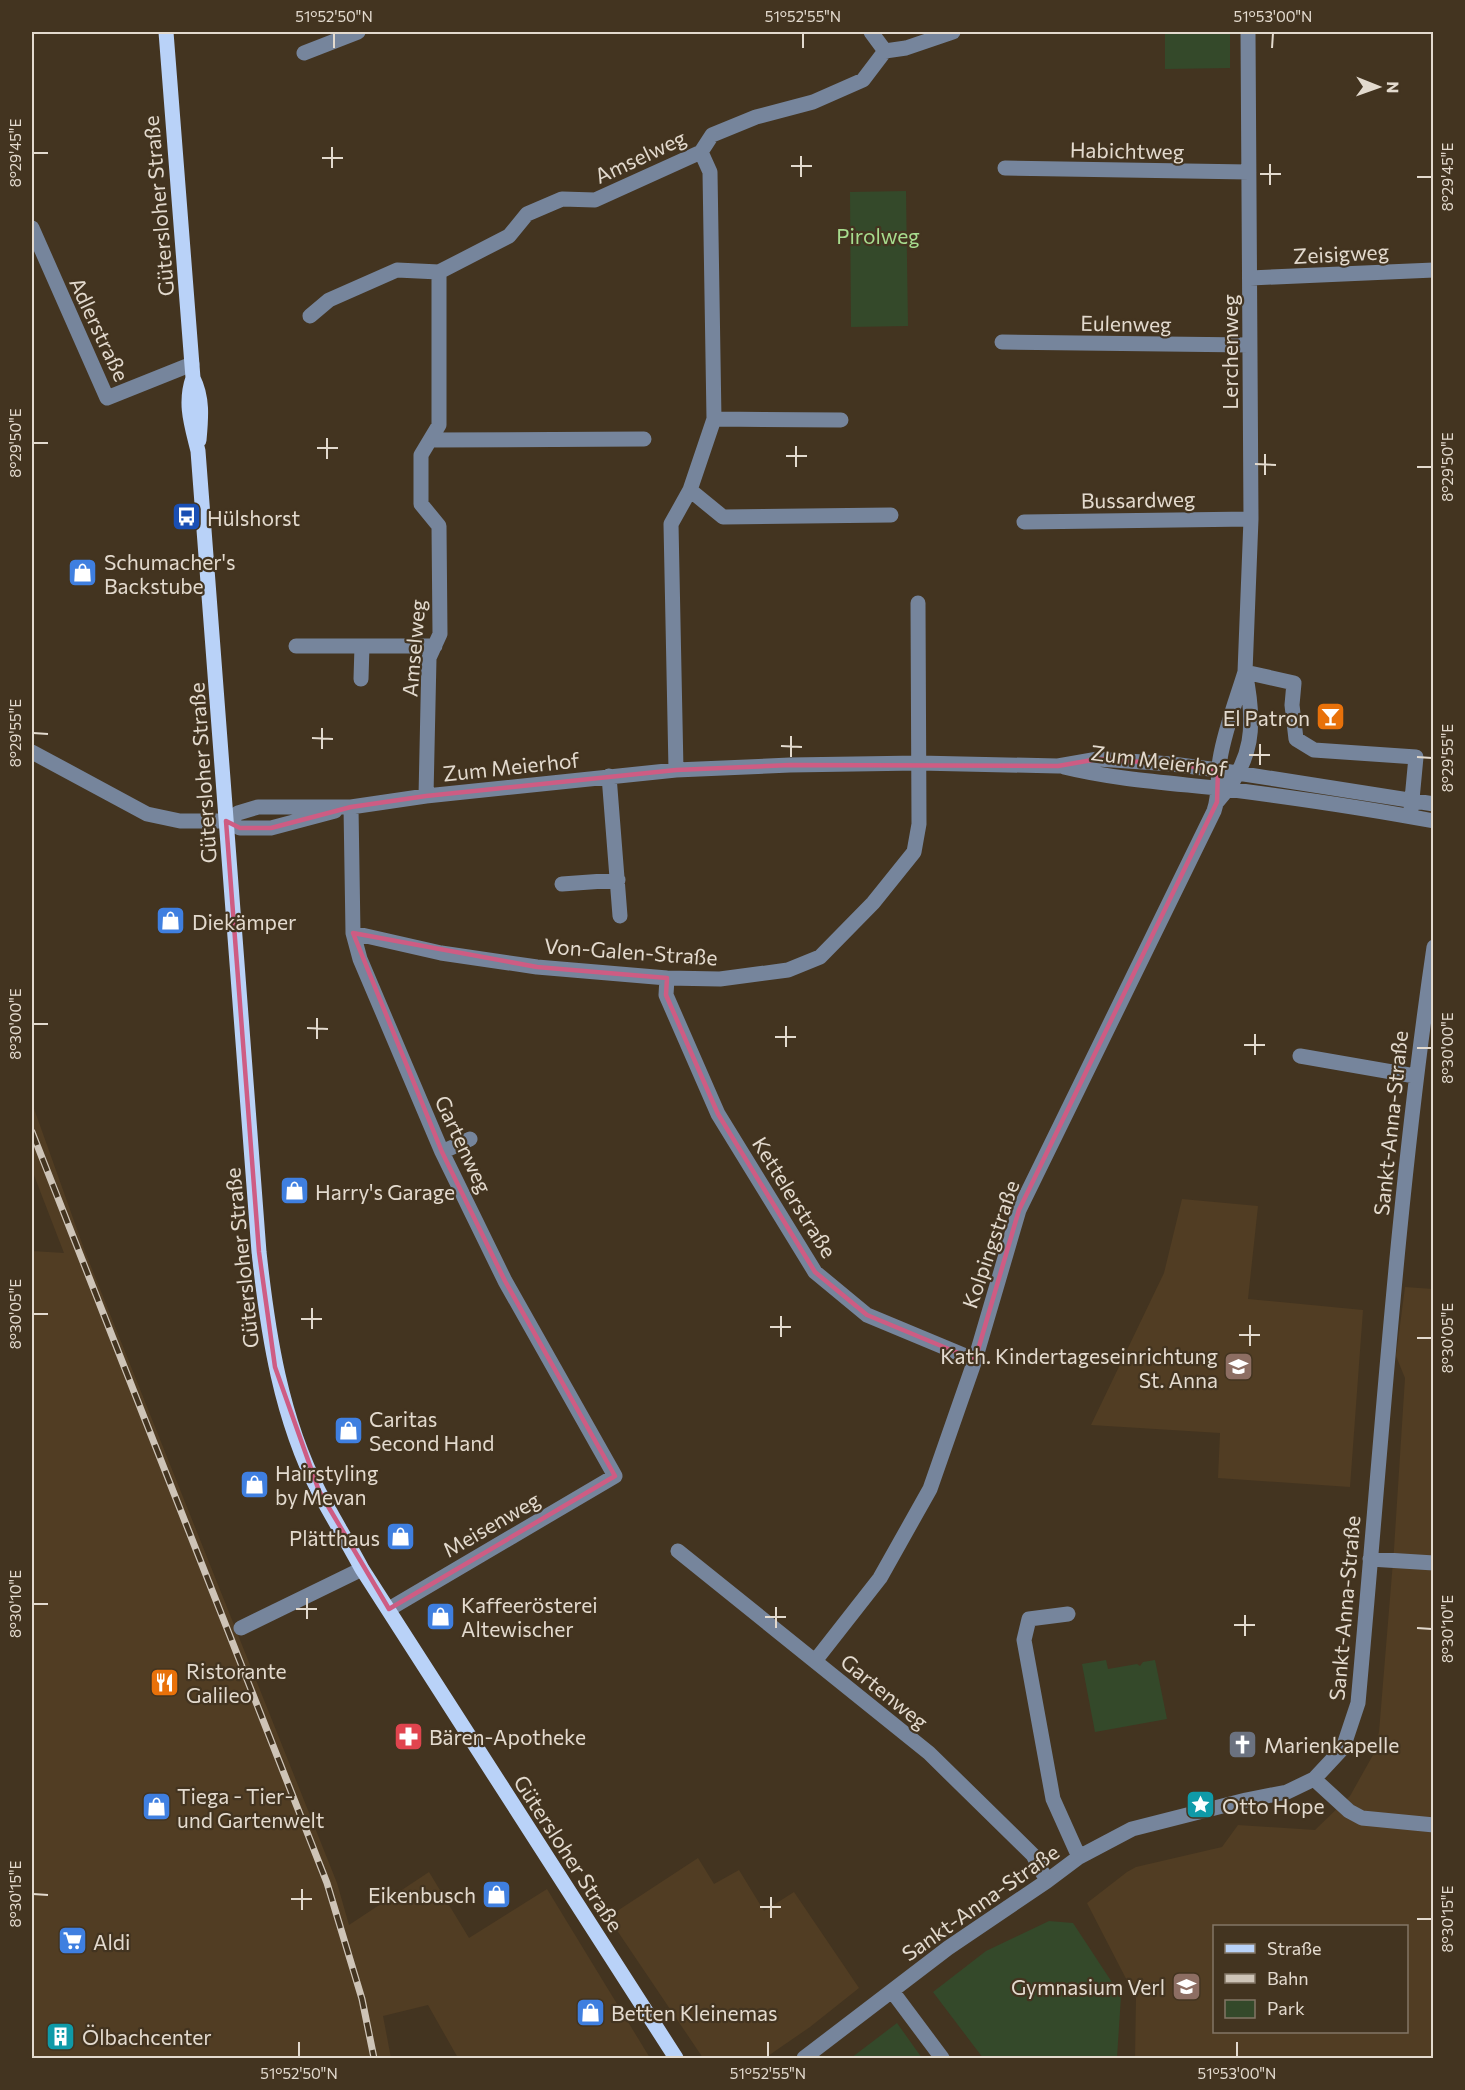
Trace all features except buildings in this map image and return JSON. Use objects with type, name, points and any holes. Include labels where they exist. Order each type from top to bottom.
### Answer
[{"type":"main road","name":"Gütersloher Straße","points":[[166,32],[193,371],[200,391],[202,417],[198,451],[257,1232],[266,1316],[276,1367],[296,1435],[319,1491],[363,1569],[676,2058]]},
{"type":"street","points":[[304,54],[358,32]]},
{"type":"street","points":[[871,32],[885,51],[906,48],[952,32]]},
{"type":"street","name":"Lerchenweg","points":[[1221,793],[1239,774],[1247,753],[1251,723],[1250,694],[1245,672],[1251,519],[1248,32]]},
{"type":"street","name":"Amselweg","points":[[310,316],[329,300],[397,270],[439,272],[509,236],[527,214],[562,199],[596,200],[701,152],[712,135],[756,117],[813,102],[863,80],[885,51]]},
{"type":"street","points":[[676,770],[671,524],[690,490],[714,419],[710,172],[701,152]]},
{"type":"street","name":"Habichtweg","points":[[1005,168],[1249,172]]},
{"type":"street","name":"Adlerstraße","points":[[32,228],[107,398],[193,371]]},
{"type":"street","name":"Zeisigweg","points":[[1250,278],[1434,270]]},
{"type":"street","name":"Amselweg","points":[[426,796],[429,658],[440,634],[439,526],[421,504],[421,455],[439,424],[439,272]]},
{"type":"street","name":"Eulenweg","points":[[1002,342],[1250,345]]},
{"type":"street","points":[[714,419],[841,420]]},
{"type":"street","points":[[430,440],[644,439]]},
{"type":"street","points":[[690,490],[723,517],[891,515]]},
{"type":"street","name":"Bussardweg","points":[[1024,522],[1251,519]]},
{"type":"street","points":[[918,603],[919,763]]},
{"type":"street","points":[[296,646],[435,646]]},
{"type":"street","points":[[361,679],[362,646]]},
{"type":"street","points":[[1245,672],[1294,683],[1292,705],[1296,739],[1314,750],[1416,757],[1410,817]]},
{"type":"street","name":"Lerchenweg","points":[[1221,793],[1218,770],[1226,729],[1245,672]]},
{"type":"street","points":[[32,752],[147,814],[180,821],[226,821]]},
{"type":"street","name":"Zum Meierhof","points":[[351,807],[258,807],[238,813],[226,821],[240,828],[271,828],[351,807],[426,796],[676,770],[919,763],[1058,766],[1098,759],[1218,770],[1434,804]]},
{"type":"street","name":"Von-Galen-Straße","points":[[353,933],[484,959],[667,978],[720,979],[788,970],[820,957],[873,903],[914,852],[919,832],[919,763]]},
{"type":"street","name":"Zum Meierhof","points":[[1058,766],[1096,775],[1434,821]]},
{"type":"street","points":[[609,776],[620,916]]},
{"type":"street","name":"Kolpingstraße","points":[[815,1661],[880,1578],[930,1489],[975,1360],[1019,1210],[1221,793]]},
{"type":"street","name":"Gartenweg","points":[[351,807],[353,933],[360,959],[442,1152],[505,1281],[615,1476]]},
{"type":"street","points":[[562,884],[618,880]]},
{"type":"street","name":"Sankt-Anna-Straße","points":[[804,2058],[948,1948],[1079,1857],[1132,1829],[1287,1792],[1314,1779],[1343,1748],[1358,1703],[1393,1292],[1415,1076],[1434,947]]},
{"type":"street","name":"Kettelerstraße","points":[[667,978],[666,995],[718,1114],[815,1272],[867,1315],[975,1360]]},
{"type":"street","points":[[1300,1056],[1415,1076]]},
{"type":"street","points":[[442,1152],[470,1139]]},
{"type":"street","name":"Meisenweg","points":[[389,1609],[615,1476]]},
{"type":"street","name":"Gartenweg","points":[[678,1551],[929,1753],[1033,1855],[1047,1881]]},
{"type":"street","points":[[1370,1559],[1434,1563]]},
{"type":"street","points":[[241,1628],[363,1569]]},
{"type":"street","points":[[1068,1614],[1029,1619],[1024,1640],[1053,1799],[1079,1857]]},
{"type":"street","points":[[1314,1779],[1349,1811],[1362,1818],[1434,1825]]},
{"type":"street","points":[[892,1991],[942,2058]]},
{"type":"highlighted area","points":[[1098,759],[1218,770],[1217,802],[1019,1210],[975,1360],[867,1315],[815,1272],[718,1114],[666,995],[667,978],[537,967],[353,933],[442,1152],[505,1281],[615,1476],[389,1609],[319,1491],[275,1367],[259,1252],[226,821],[240,828],[271,828],[351,807],[426,796],[676,770],[790,765],[1058,766]]},
{"type":"shaded area","points":[[32,1103],[84,1249],[337,1883],[349,1925],[429,1872],[469,1938],[547,1889],[650,2058],[458,2058],[428,2005],[383,2016],[391,2058],[32,2058],[32,1251],[64,1253],[32,1170]]},
{"type":"shaded area","name":"Kath. Kindertageseinrichtung St. Anna","points":[[1182,1199],[1258,1206],[1248,1299],[1363,1310],[1350,1487],[1218,1478],[1220,1433],[1091,1425],[1164,1273]]},
{"type":"shaded area","points":[[1405,1287],[1433,1289],[1433,2058],[1135,2058],[1136,1998],[1087,1903],[1136,1867],[1222,1847],[1238,1825],[1315,1830],[1350,1796],[1373,1755],[1379,1732],[1405,1378],[1396,1356]]},
{"type":"shaded area","points":[[698,1858],[714,1884],[739,1870],[764,1911],[794,1892],[859,1988],[810,2027],[765,2058],[703,2058],[608,1917]]},
{"type":"green space","points":[[1165,32],[1230,32],[1230,68],[1165,69]]},
{"type":"green space","name":"Pirolweg","points":[[906,191],[908,326],[851,327],[850,192]]},
{"type":"green space","points":[[1106,1660],[1108,1669],[1137,1664],[1140,1666],[1143,1662],[1155,1660],[1167,1719],[1095,1732],[1082,1664]]},
{"type":"green space","points":[[1049,1921],[1073,1923],[1121,1996],[1117,2058],[983,2058],[933,1992],[986,1951]]},
{"type":"green space","points":[[897,2023],[922,2058],[851,2058]]},
{"type":"railway","points":[[32,1132],[327,1883],[362,1999],[374,2058]]},
{"type":"place","name":"Hülshorst","points":[[186,517]]},
{"type":"place","name":"Schumacher's Backstube","points":[[83,573]]},
{"type":"place","name":"El Patron","points":[[1331,717]]},
{"type":"place","name":"Diekämper","points":[[171,921]]},
{"type":"place","name":"Harry's Garage","points":[[294,1191]]},
{"type":"place","name":"Kath. Kindertageseinrichtung St. Anna","points":[[1239,1367]]},
{"type":"place","name":"Caritas Second Hand","points":[[348,1430]]},
{"type":"place","name":"Hairstyling by Mevan","points":[[254,1484]]},
{"type":"place","name":"Plätthaus","points":[[401,1537]]},
{"type":"place","name":"Kaffeerösterei Altewischer","points":[[440,1616]]},
{"type":"place","name":"Ristorante Galileo","points":[[165,1682]]},
{"type":"place","name":"Bären-Apotheke","points":[[408,1736]]},
{"type":"place","name":"Marienkapelle","points":[[1243,1744]]},
{"type":"place","name":"Otto Hope","points":[[1201,1805]]},
{"type":"place","name":"Tiega - Tier- und Gartenwelt","points":[[156,1807]]},
{"type":"place","name":"Eikenbusch","points":[[497,1894]]},
{"type":"place","name":"Aldi","points":[[72,1941]]},
{"type":"place","name":"Gymnasium Verl","points":[[1186,1986]]},
{"type":"place","name":"Betten Kleinemas","points":[[590,2012]]},
{"type":"place","name":"Ölbachcenter","points":[[61,2036]]}]
